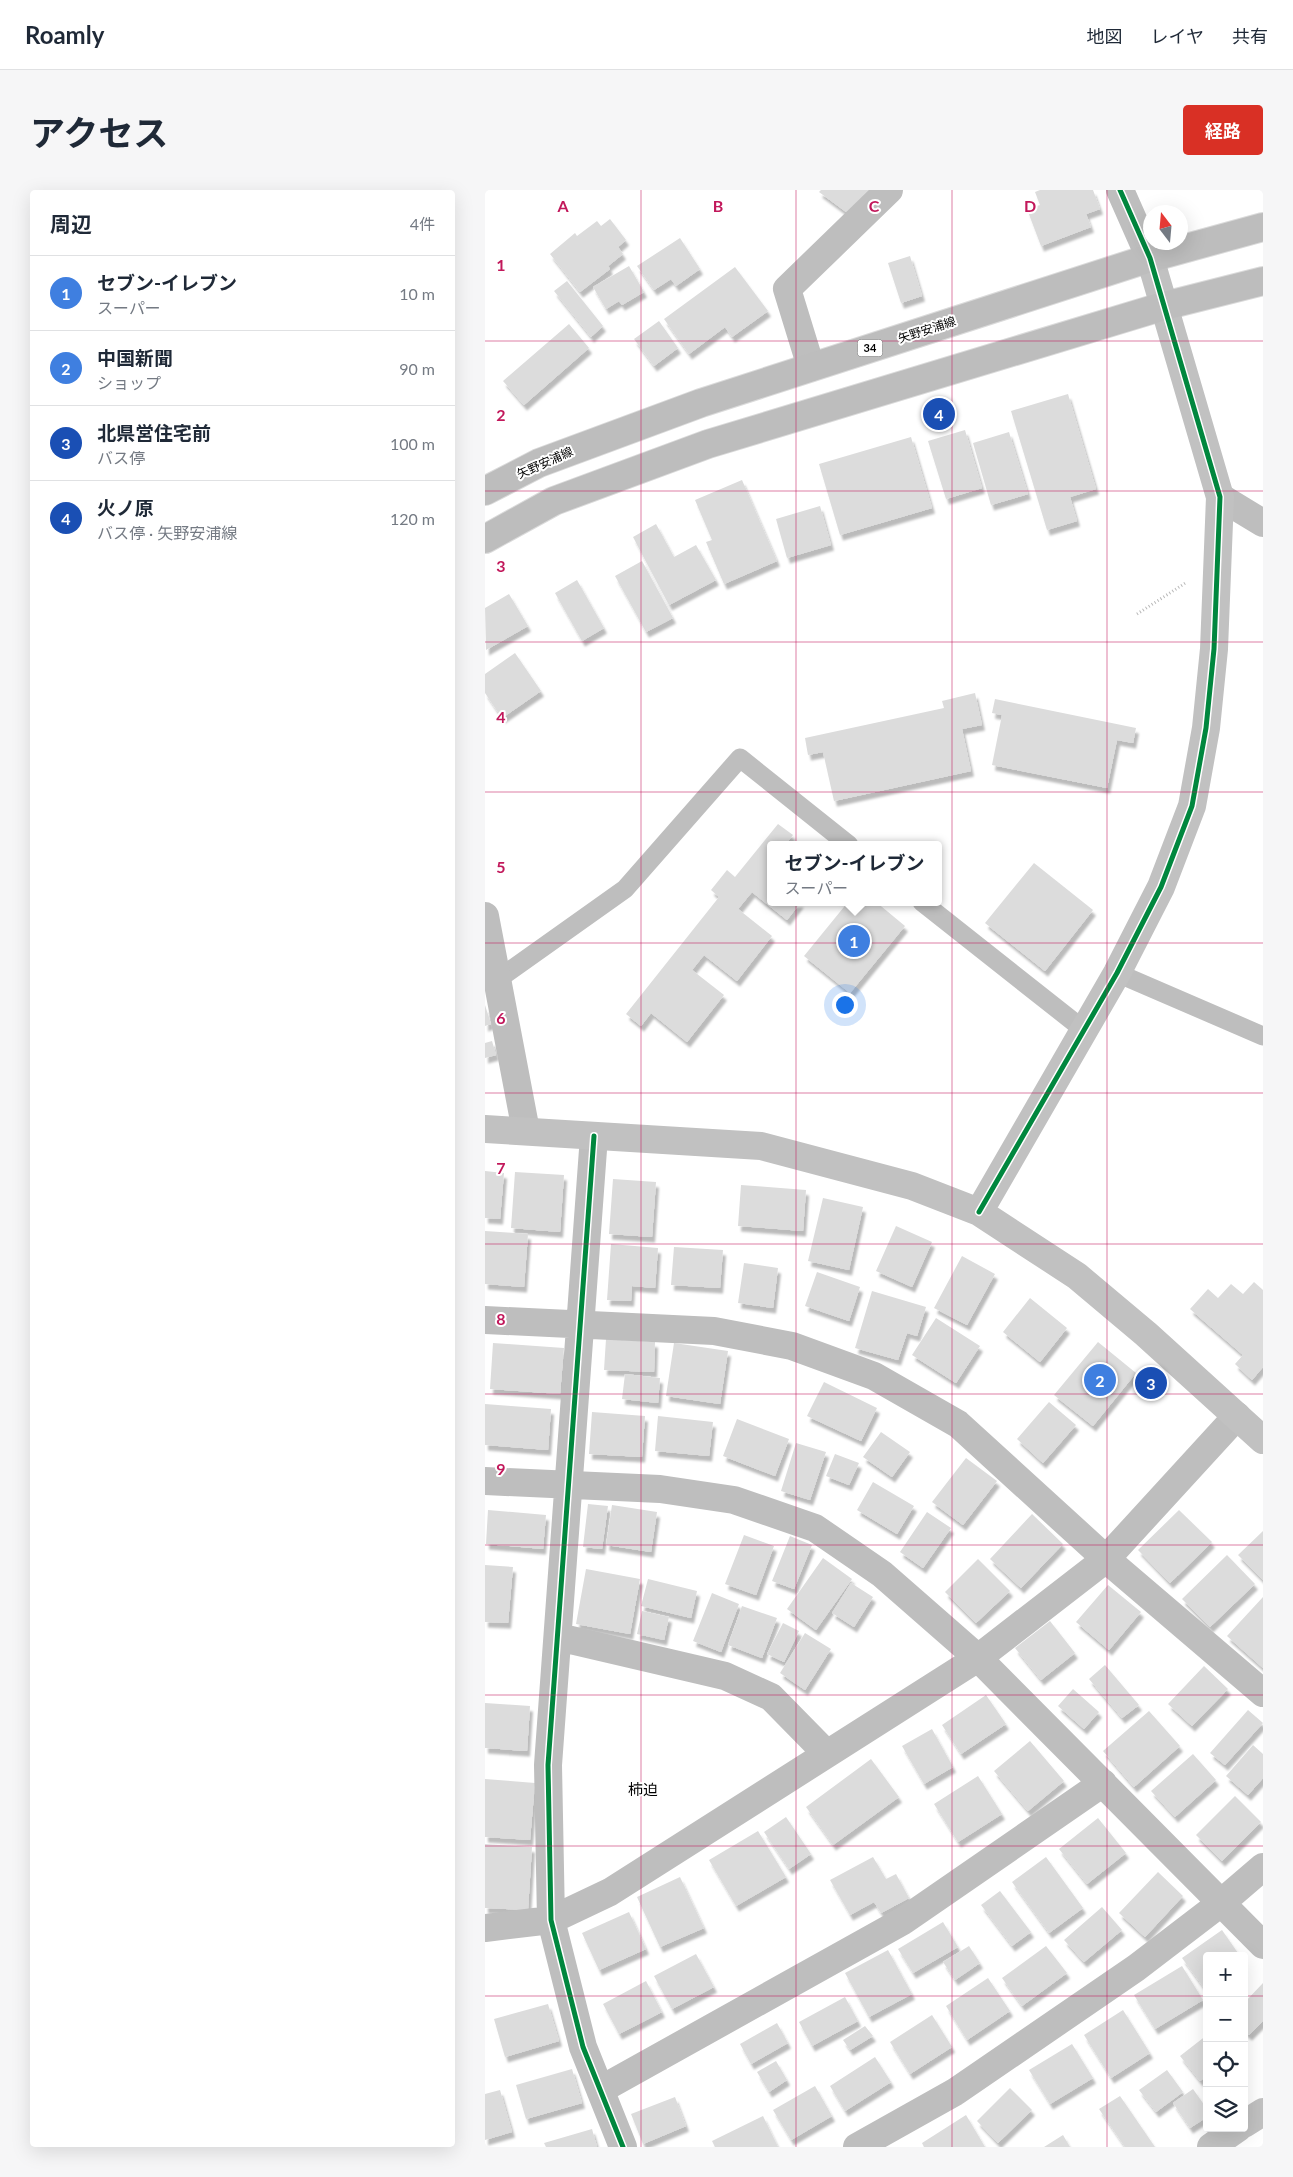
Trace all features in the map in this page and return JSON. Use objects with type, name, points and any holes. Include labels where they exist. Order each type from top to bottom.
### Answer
[{"type":"main road","name":"矢野安浦線","points":[[485,492],[539,463],[701,403],[1150,258],[1263,227]]},
{"type":"main road","points":[[485,539],[554,501],[708,444],[1165,306],[1263,281]]},
{"type":"street","points":[[811,367],[787,289],[889,190]]},
{"type":"street","points":[[979,1212],[1117,972],[1161,887],[1192,806],[1206,728],[1213,659],[1220,497],[1150,258],[1120,190]]},
{"type":"street","points":[[1220,497],[1263,523]]},
{"type":"street","points":[[485,916],[526,1131]]},
{"type":"street","points":[[485,1129],[761,1146],[912,1186],[979,1212],[1077,1276],[1263,1440]]},
{"type":"street","points":[[594,1136],[570,1485],[548,1765],[551,1920],[583,2047],[623,2147]]},
{"type":"street","points":[[485,1320],[714,1330],[792,1346],[874,1376],[957,1424],[1106,1559],[1263,1693]]},
{"type":"street","points":[[485,1928],[551,1920],[610,1892],[978,1658],[1106,1559],[1237,1416]]},
{"type":"street","points":[[485,1481],[660,1489],[734,1500],[815,1528],[882,1574],[978,1658],[1263,1945]]},
{"type":"street","points":[[558,1637],[725,1676],[771,1697],[827,1754]]},
{"type":"street","points":[[600,2090],[903,1921],[1103,1783]]},
{"type":"street","points":[[857,2147],[955,2092],[1136,1968],[1221,1903],[1263,1867]]},
{"type":"street","points":[[1248,2121],[1263,2112]]},
{"type":"street","points":[[1211,2147],[1232,2132]]},
{"type":"lane","points":[[497,980],[625,889],[740,758],[844,841]]},
{"type":"lane","points":[[927,906],[1084,1030]]},
{"type":"lane","points":[[1117,972],[1263,1036]]},
{"type":"path","points":[[1137,614],[1194,577]]},
{"type":"building","points":[[821,190],[873,190],[853,217],[819,192]]},
{"type":"building","points":[[1040,190],[1093,190],[1100,209],[1086,214],[1091,227],[1041,246],[1027,209],[1040,205],[1035,192]]},
{"type":"building","points":[[610,219],[626,240],[618,247],[623,254],[608,266],[610,269],[580,292],[550,254],[575,233],[577,236],[597,221],[601,226]]},
{"type":"building","points":[[680,238],[700,269],[676,286],[671,279],[654,290],[637,266]]},
{"type":"building","points":[[910,256],[922,296],[901,303],[888,263]]},
{"type":"building","points":[[629,266],[644,292],[622,305],[619,301],[606,309],[593,287]]},
{"type":"building","points":[[735,267],[768,311],[732,337],[725,327],[689,354],[664,319]]},
{"type":"building","points":[[567,281],[603,326],[591,337],[554,291]]},
{"type":"building","points":[[659,321],[678,348],[654,366],[634,339]]},
{"type":"building","points":[[569,324],[589,348],[524,405],[503,381]]},
{"type":"building","points":[[1068,394],[1096,489],[1070,497],[1077,521],[1047,530],[1011,411]]},
{"type":"building","points":[[965,430],[982,488],[946,499],[928,441]]},
{"type":"building","points":[[1009,432],[1028,494],[991,505],[973,443]]},
{"type":"building","points":[[911,437],[932,508],[840,535],[819,464]]},
{"type":"building","points":[[742,480],[777,561],[724,584],[706,542],[712,540],[695,500]]},
{"type":"building","points":[[820,506],[831,545],[787,558],[776,519]]},
{"type":"building","points":[[656,524],[674,557],[696,545],[716,580],[669,605],[633,537]]},
{"type":"building","points":[[642,561],[673,618],[646,632],[615,576]]},
{"type":"building","points":[[577,580],[604,628],[582,641],[555,593]]},
{"type":"building","points":[[509,594],[528,626],[486,650],[485,608]]},
{"type":"building","points":[[515,653],[541,691],[502,718],[485,693],[485,674]]},
{"type":"building","points":[[975,693],[982,725],[962,729],[971,771],[834,801],[823,752],[808,755],[805,738],[944,708],[942,701]]},
{"type":"building","points":[[995,699],[1136,728],[1133,743],[1117,740],[1107,788],[992,765],[1002,715],[992,713]]},
{"type":"building","points":[[778,824],[793,835],[788,841],[767,841],[767,904],[752,892],[738,909],[772,936],[737,981],[704,955],[692,970],[724,995],[687,1042],[651,1013],[641,1026],[626,1014],[719,897],[711,890],[727,870],[735,877]]},
{"type":"building","points":[[1034,863],[1093,910],[1045,971],[985,923]]},
{"type":"building","points":[[770,906],[798,906],[787,920]]},
{"type":"building","points":[[845,906],[881,906],[905,926],[850,993],[804,956]]},
{"type":"building","points":[[485,1005],[491,1024],[485,1026]]},
{"type":"building","points":[[492,1041],[496,1055],[485,1058],[485,1043]]},
{"type":"building","points":[[485,1171],[504,1173],[500,1219],[485,1218]]},
{"type":"building","points":[[515,1172],[564,1175],[560,1232],[511,1228]]},
{"type":"building","points":[[613,1179],[656,1182],[652,1237],[609,1234]]},
{"type":"building","points":[[741,1185],[806,1190],[803,1231],[738,1226]]},
{"type":"building","points":[[823,1198],[863,1207],[849,1270],[808,1261]]},
{"type":"building","points":[[896,1226],[932,1242],[912,1287],[876,1271]]},
{"type":"building","points":[[485,1231],[528,1234],[524,1287],[485,1284]]},
{"type":"building","points":[[611,1244],[658,1248],[655,1288],[632,1286],[631,1301],[607,1300]]},
{"type":"building","points":[[674,1247],[723,1250],[720,1288],[671,1285]]},
{"type":"building","points":[[962,1256],[995,1274],[967,1325],[934,1308]]},
{"type":"building","points":[[744,1263],[778,1268],[773,1308],[738,1303]]},
{"type":"building","points":[[817,1272],[860,1287],[849,1321],[805,1306]]},
{"type":"building","points":[[1254,1282],[1263,1290],[1263,1367],[1252,1380],[1235,1364],[1243,1355],[1190,1309],[1208,1289],[1218,1298],[1231,1284],[1243,1294]]},
{"type":"building","points":[[872,1291],[926,1307],[917,1336],[907,1333],[898,1360],[855,1348]]},
{"type":"building","points":[[1030,1298],[1067,1328],[1040,1362],[1003,1332]]},
{"type":"building","points":[[936,1318],[980,1346],[956,1383],[912,1355]]},
{"type":"building","points":[[606,1339],[655,1342],[654,1372],[604,1370]]},
{"type":"building","points":[[1098,1342],[1136,1373],[1093,1426],[1054,1395]]},
{"type":"building","points":[[493,1343],[564,1348],[560,1394],[490,1389]]},
{"type":"building","points":[[674,1343],[728,1351],[720,1404],[666,1396]]},
{"type":"building","points":[[625,1374],[660,1378],[658,1403],[622,1399]]},
{"type":"building","points":[[824,1382],[877,1408],[861,1441],[807,1416]]},
{"type":"building","points":[[1049,1402],[1076,1425],[1043,1463],[1017,1439]]},
{"type":"building","points":[[485,1404],[551,1409],[548,1450],[485,1445]]},
{"type":"building","points":[[592,1412],[645,1416],[642,1457],[589,1454]]},
{"type":"building","points":[[658,1416],[713,1422],[709,1456],[655,1451]]},
{"type":"building","points":[[737,1419],[789,1439],[775,1476],[723,1456]]},
{"type":"building","points":[[881,1432],[910,1452],[892,1477],[863,1457]]},
{"type":"building","points":[[796,1443],[826,1452],[810,1500],[781,1491]]},
{"type":"building","points":[[835,1454],[859,1463],[849,1485],[826,1476]]},
{"type":"building","points":[[966,1458],[997,1481],[963,1525],[932,1502]]},
{"type":"building","points":[[873,1482],[914,1506],[897,1534],[857,1510]]},
{"type":"building","points":[[588,1504],[608,1506],[602,1549],[583,1547]]},
{"type":"building","points":[[612,1505],[657,1512],[651,1552],[606,1545]]},
{"type":"building","points":[[488,1510],[546,1515],[543,1549],[486,1544]]},
{"type":"building","points":[[1179,1510],[1212,1542],[1170,1583],[1138,1550]]},
{"type":"building","points":[[927,1512],[951,1528],[923,1568],[900,1552]]},
{"type":"building","points":[[1032,1514],[1063,1544],[1021,1588],[990,1559]]},
{"type":"building","points":[[1263,1531],[1263,1580],[1238,1555]]},
{"type":"building","points":[[744,1535],[774,1546],[756,1595],[725,1584]]},
{"type":"building","points":[[790,1536],[812,1545],[794,1589],[772,1581]]},
{"type":"building","points":[[1227,1555],[1255,1584],[1210,1627],[1182,1599]]},
{"type":"building","points":[[823,1558],[852,1579],[816,1630],[787,1609]]},
{"type":"building","points":[[978,1559],[1010,1591],[976,1623],[945,1592]]},
{"type":"building","points":[[485,1565],[513,1567],[508,1623],[485,1622]]},
{"type":"building","points":[[586,1569],[640,1579],[630,1634],[576,1624]]},
{"type":"building","points":[[648,1579],[697,1591],[691,1618],[641,1606]]},
{"type":"building","points":[[851,1583],[873,1597],[854,1627],[832,1613]]},
{"type":"building","points":[[1108,1585],[1141,1612],[1109,1650],[1076,1622]]},
{"type":"building","points":[[712,1593],[739,1604],[721,1652],[693,1641]]},
{"type":"building","points":[[1263,1597],[1263,1668],[1227,1636]]},
{"type":"building","points":[[742,1606],[777,1618],[762,1658],[728,1645]]},
{"type":"building","points":[[642,1611],[669,1617],[664,1640],[637,1634]]},
{"type":"building","points":[[1050,1621],[1075,1653],[1041,1680],[1015,1648]]},
{"type":"building","points":[[783,1623],[799,1631],[784,1662],[767,1654]]},
{"type":"building","points":[[805,1633],[831,1649],[805,1690],[780,1673]]},
{"type":"building","points":[[1105,1665],[1139,1705],[1122,1718],[1089,1679]]},
{"type":"building","points":[[1204,1666],[1228,1689],[1192,1726],[1168,1704]]},
{"type":"building","points":[[1073,1689],[1099,1712],[1084,1729],[1058,1706]]},
{"type":"building","points":[[986,1695],[1006,1724],[961,1754],[942,1725]]},
{"type":"building","points":[[485,1703],[530,1706],[527,1751],[485,1748]]},
{"type":"building","points":[[1248,1710],[1263,1723],[1225,1765],[1210,1753]]},
{"type":"building","points":[[1149,1711],[1180,1746],[1134,1787],[1103,1751]]},
{"type":"building","points":[[932,1729],[953,1767],[924,1784],[902,1746]]},
{"type":"building","points":[[1030,1741],[1064,1781],[1028,1811],[994,1771]]},
{"type":"building","points":[[1253,1745],[1263,1754],[1263,1778],[1248,1795],[1226,1776]]},
{"type":"building","points":[[1193,1754],[1216,1780],[1175,1817],[1151,1791]]},
{"type":"building","points":[[871,1759],[899,1797],[833,1845],[806,1807]]},
{"type":"building","points":[[978,1776],[1002,1814],[958,1842],[934,1804]]},
{"type":"building","points":[[485,1779],[535,1783],[530,1840],[485,1837]]},
{"type":"building","points":[[1235,1796],[1261,1822],[1222,1861],[1196,1835]]},
{"type":"building","points":[[786,1817],[811,1854],[789,1869],[764,1832]]},
{"type":"building","points":[[1098,1818],[1126,1853],[1087,1884],[1059,1849]]},
{"type":"building","points":[[758,1831],[786,1877],[736,1906],[709,1860]]},
{"type":"building","points":[[485,1844],[532,1847],[528,1910],[485,1908]]},
{"type":"building","points":[[873,1857],[886,1879],[896,1874],[909,1898],[881,1913],[874,1902],[850,1915],[830,1880]]},
{"type":"building","points":[[1046,1857],[1083,1908],[1049,1933],[1012,1882]]},
{"type":"building","points":[[1158,1872],[1183,1896],[1145,1937],[1119,1913]]},
{"type":"building","points":[[680,1877],[704,1928],[660,1947],[637,1897]]},
{"type":"building","points":[[1000,1891],[1031,1932],[1012,1946],[981,1905]]},
{"type":"building","points":[[1102,1907],[1122,1930],[1084,1962],[1064,1940]]},
{"type":"building","points":[[629,1912],[646,1949],[599,1970],[582,1933]]},
{"type":"building","points":[[943,1922],[958,1947],[913,1973],[898,1949]]},
{"type":"building","points":[[1222,1930],[1237,1952],[1203,1952],[1203,1987],[1182,1958]]},
{"type":"building","points":[[969,1946],[980,1963],[955,1980],[943,1962]]},
{"type":"building","points":[[1046,1946],[1067,1973],[1022,2006],[1002,1978]]},
{"type":"building","points":[[888,1950],[912,1994],[869,2017],[845,1973]]},
{"type":"building","points":[[696,1954],[714,1987],[672,2009],[654,1976]]},
{"type":"building","points":[[1182,1966],[1203,2000],[1155,2029],[1134,1995]]},
{"type":"building","points":[[988,1978],[1010,2011],[967,2040],[946,2006]]},
{"type":"building","points":[[646,1981],[662,2012],[619,2034],[603,2004]]},
{"type":"building","points":[[1263,1983],[1263,2021],[1249,2035],[1248,2034],[1248,1999]]},
{"type":"building","points":[[845,1997],[858,2021],[812,2046],[799,2022]]},
{"type":"building","points":[[548,2004],[559,2041],[505,2057],[494,2019]]},
{"type":"building","points":[[1123,2010],[1150,2053],[1111,2078],[1084,2035]]},
{"type":"building","points":[[932,2015],[952,2047],[910,2074],[890,2042]]},
{"type":"building","points":[[777,2023],[788,2043],[751,2064],[740,2044]]},
{"type":"building","points":[[865,2026],[873,2036],[850,2050],[843,2040]]},
{"type":"building","points":[[1203,2038],[1203,2079],[1200,2081],[1180,2056]]},
{"type":"building","points":[[1072,2044],[1093,2078],[1050,2104],[1029,2070]]},
{"type":"building","points":[[875,2057],[891,2082],[845,2111],[830,2086]]},
{"type":"building","points":[[776,2061],[787,2080],[769,2092],[757,2072]]},
{"type":"building","points":[[572,2069],[582,2103],[526,2119],[516,2085]]},
{"type":"building","points":[[1167,2070],[1183,2092],[1156,2112],[1139,2090]]},
{"type":"building","points":[[815,2086],[832,2116],[791,2140],[773,2110]]},
{"type":"building","points":[[1010,2088],[1032,2110],[998,2143],[977,2121]]},
{"type":"building","points":[[1193,2089],[1203,2103],[1203,2120],[1190,2128],[1173,2103]]},
{"type":"building","points":[[500,2090],[512,2132],[485,2140],[485,2094]]},
{"type":"building","points":[[1120,2096],[1155,2147],[1125,2147],[1099,2109]]},
{"type":"building","points":[[675,2097],[686,2126],[643,2144],[631,2114]]},
{"type":"building","points":[[966,2115],[985,2147],[924,2147],[922,2143]]},
{"type":"building","points":[[763,2116],[778,2147],[715,2147],[712,2141]]},
{"type":"building","points":[[592,2129],[597,2147],[546,2147],[544,2143]]},
{"type":"building","points":[[1063,2135],[1070,2147],[1044,2147]]},
{"type":"cycle path","points":[[979,1212],[1117,973],[1161,887],[1192,806],[1206,728],[1214,649],[1220,497],[1150,258],[1120,190]]},
{"type":"cycle path","points":[[594,1136],[548,1765],[551,1920],[583,2047],[623,2147]]},
{"type":"place","name":"火ノ原","points":[[939,414]]},
{"type":"place","name":"セブン-イレブン","points":[[854,941]]},
{"type":"place","name":"中国新聞","points":[[1100,1380]]},
{"type":"place","name":"北県営住宅前","points":[[1151,1383]]},
{"type":"district","name":"柿迫","points":[[643,1790]]}]
